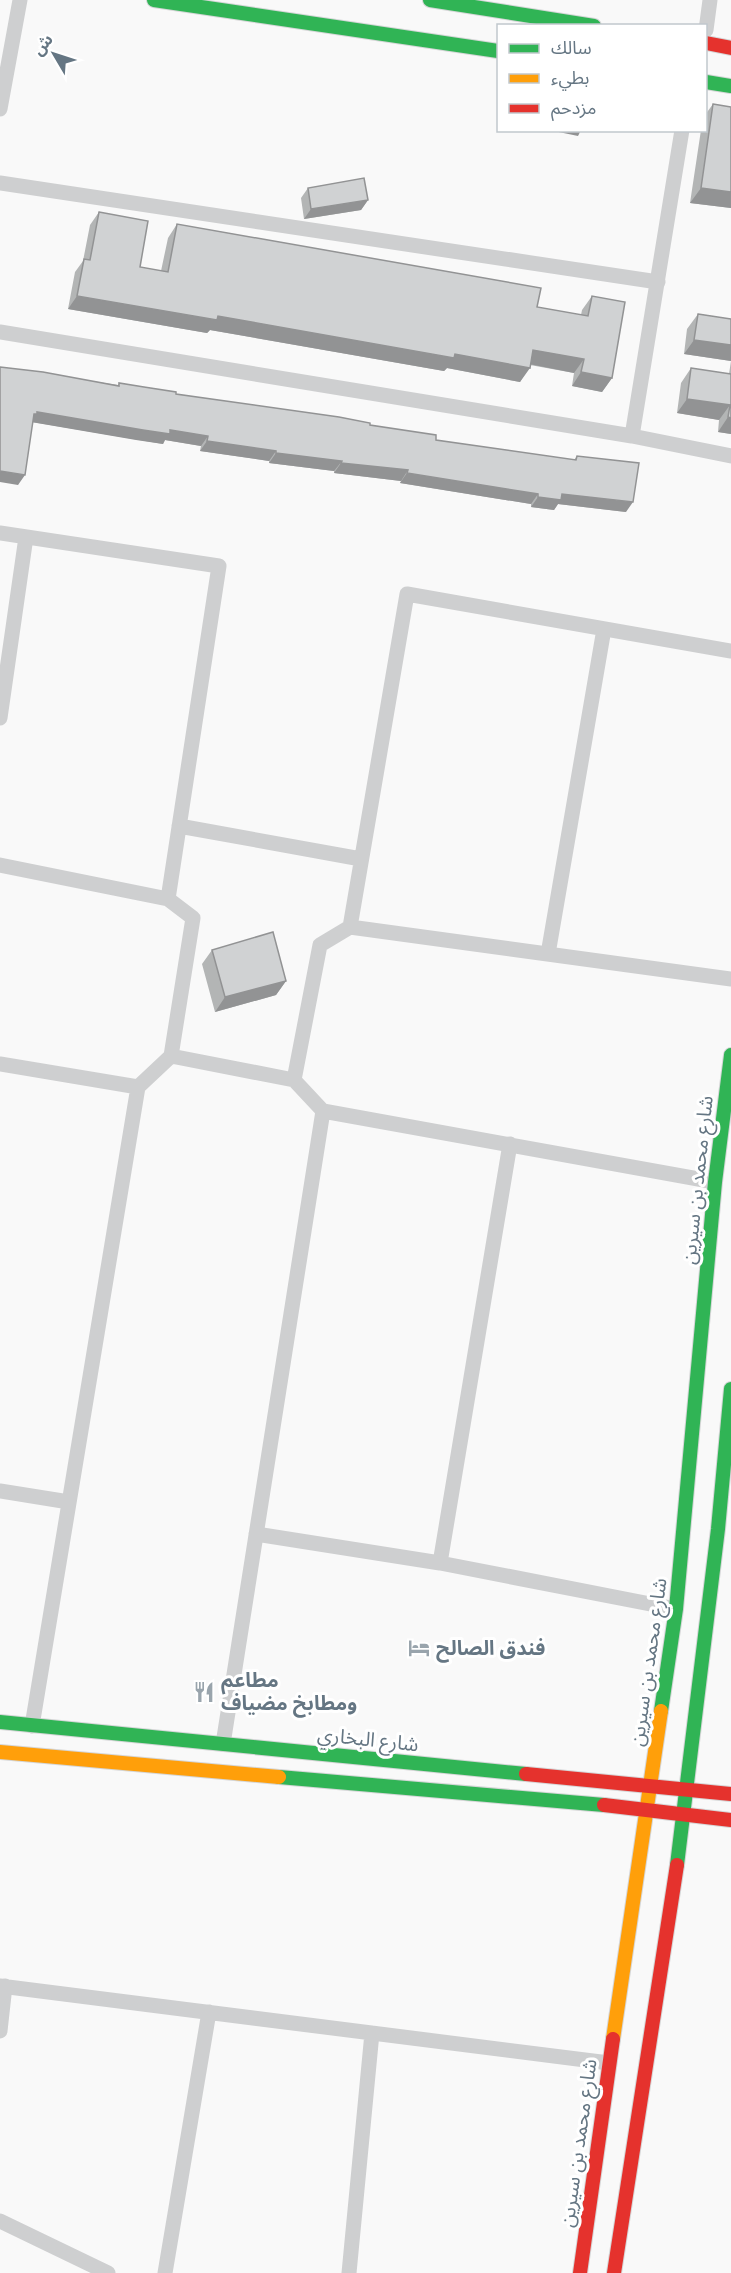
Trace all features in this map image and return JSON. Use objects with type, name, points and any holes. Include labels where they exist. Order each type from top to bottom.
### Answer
[{"type":"street","points":[[0,109],[20,0]]},
{"type":"street","points":[[154,0],[497,51]]},
{"type":"street","points":[[430,0],[581,24]]},
{"type":"street","points":[[706,24],[710,0]]},
{"type":"street","points":[[707,44],[731,48]]},
{"type":"street","points":[[707,82],[731,86]]},
{"type":"street","points":[[632,436],[682,132]]},
{"type":"street","points":[[0,183],[658,282]]},
{"type":"street","points":[[0,332],[632,436],[731,456]]},
{"type":"street","points":[[0,532],[219,566],[168,899]]},
{"type":"street","points":[[0,718],[27,537]]},
{"type":"street","points":[[350,927],[407,594],[731,651]]},
{"type":"street","points":[[548,954],[604,629]]},
{"type":"street","points":[[179,826],[362,859]]},
{"type":"street","points":[[0,865],[168,899],[193,918],[171,1056],[138,1086],[32,1726]]},
{"type":"street","points":[[294,1080],[320,945],[350,927],[731,979]]},
{"type":"street","name":"شارع محمد بن سيرين","points":[[580,2273],[676,1609],[715,1182],[731,1054]]},
{"type":"street","points":[[171,1056],[294,1080],[322,1111],[715,1182]]},
{"type":"street","points":[[0,1064],[138,1086]]},
{"type":"street","points":[[223,1744],[322,1111]]},
{"type":"street","points":[[440,1563],[510,1144]]},
{"type":"street","points":[[614,2273],[725,1530],[731,1389]]},
{"type":"street","points":[[0,1491],[69,1502]]},
{"type":"street","points":[[256,1534],[440,1563],[676,1609]]},
{"type":"street","name":"شارع البخاري","points":[[0,1722],[731,1794]]},
{"type":"street","points":[[0,1752],[647,1809],[731,1821]]},
{"type":"street","points":[[0,2031],[3,1986],[609,2063]]},
{"type":"street","points":[[165,2273],[209,2012]]},
{"type":"street","points":[[349,2273],[372,2033]]},
{"type":"street","points":[[0,2221],[108,2273]]},
{"type":"building","points":[[713,104],[731,107],[731,192],[701,188]]},
{"type":"building","points":[[364,178],[368,200],[311,209],[308,188]]},
{"type":"building","points":[[99,212],[148,221],[140,267],[168,272],[177,224],[541,288],[537,307],[588,316],[592,296],[625,302],[612,378],[581,372],[584,359],[533,350],[530,368],[455,354],[454,358],[218,316],[217,320],[77,296],[84,259],[90,260]]},
{"type":"building","points":[[698,314],[731,319],[731,345],[694,340]]},
{"type":"building","points":[[0,367],[339,417],[370,423],[370,425],[436,435],[436,440],[576,460],[577,456],[639,463],[633,502],[562,494],[561,500],[538,497],[538,494],[407,473],[408,470],[341,463],[342,461],[207,441],[208,436],[170,430],[170,434],[37,412],[34,414],[25,475],[0,471]]},
{"type":"building","points":[[691,368],[731,374],[731,418],[728,417],[730,405],[687,399]]},
{"type":"building","points":[[273,932],[286,981],[225,997],[212,950]]},
{"type":"traffic: fast","points":[[154,0],[497,51]]},
{"type":"traffic: fast","points":[[430,0],[581,24]]},
{"type":"traffic: fast","points":[[707,82],[731,86]]},
{"type":"traffic: fast","points":[[661,1711],[676,1609],[715,1182],[731,1055]]},
{"type":"traffic: fast","points":[[677,1865],[718,1529],[731,1389]]},
{"type":"traffic: fast","points":[[0,1722],[526,1774]]},
{"type":"traffic: fast","points":[[279,1777],[604,1805]]},
{"type":"traffic: slow","points":[[613,2039],[661,1711]]},
{"type":"traffic: slow","points":[[0,1752],[279,1777]]},
{"type":"traffic: jam","points":[[707,43],[731,48]]},
{"type":"traffic: jam","points":[[526,1774],[731,1794]]},
{"type":"traffic: jam","points":[[604,1805],[731,1820]]},
{"type":"traffic: jam","points":[[614,2273],[677,1865]]},
{"type":"traffic: jam","points":[[580,2273],[613,2039]]},
{"type":"place","name":"فندق الصالح","points":[[419,1648]]},
{"type":"place","name":"مطاعم ومطابخ مضياف","points":[[204,1692]]}]
